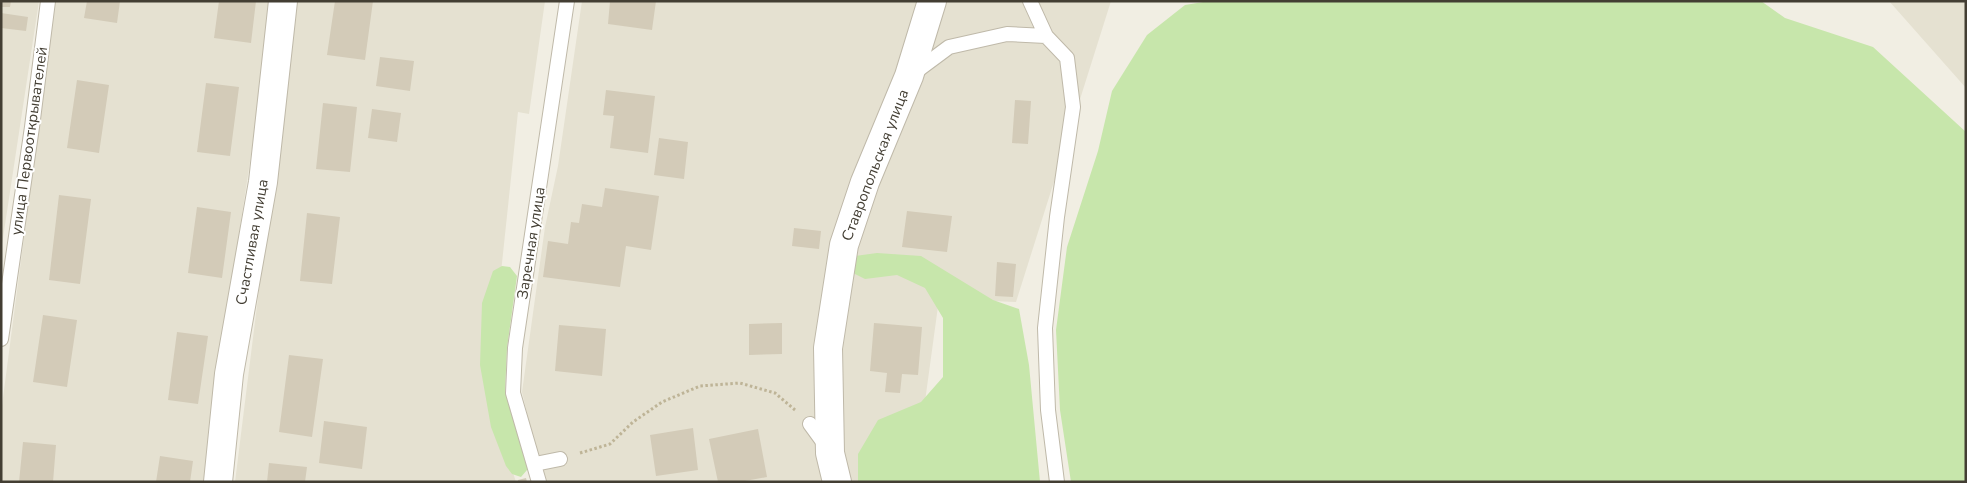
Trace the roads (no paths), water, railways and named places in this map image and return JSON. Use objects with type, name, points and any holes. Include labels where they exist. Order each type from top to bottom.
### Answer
[{"type":"street","name":"Счастливая улица","points":[[218,482],[229,374],[263,182],[283,1]]},
{"type":"street","name":"Ставропольская улица","points":[[837,482],[830,453],[828,348],[844,246],[865,182],[909,76],[932,1]]},
{"type":"lane","name":"улица Первооткрывателей","points":[[1,339],[32,127],[48,1]]},
{"type":"lane","name":"Заречная улица","points":[[539,482],[513,393],[514,348],[567,1]]},
{"type":"lane","points":[[1030,1],[1046,36],[1067,58],[1073,108],[1057,218],[1045,328],[1048,410],[1057,482]]},
{"type":"lane","points":[[909,76],[949,47],[1007,34],[1046,36]]},
{"type":"lane","points":[[810,424],[830,453]]},
{"type":"lane","points":[[535,464],[560,460]]}]
